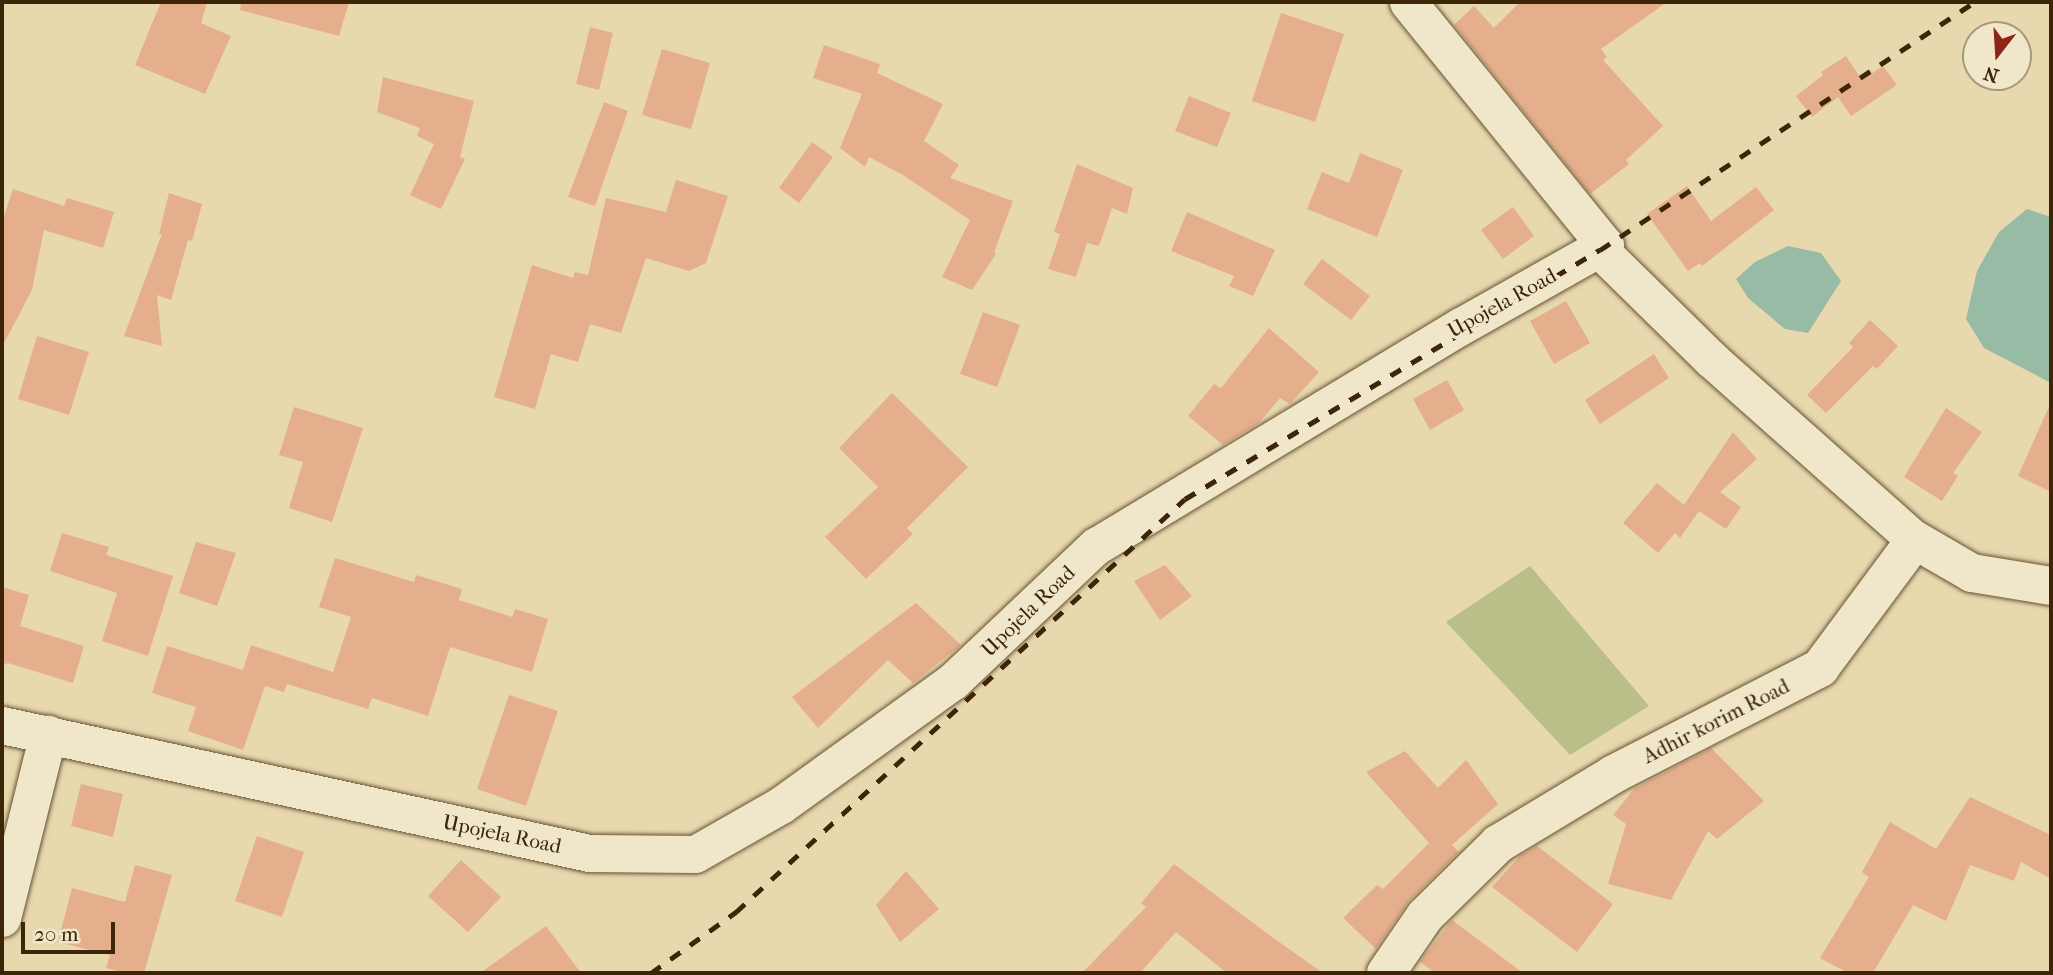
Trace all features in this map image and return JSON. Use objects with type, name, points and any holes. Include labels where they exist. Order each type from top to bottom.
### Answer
[{"type":"main road","points":[[1915,540],[1972,573],[2051,586]]},
{"type":"main road","name":"Adhir korim Road","points":[[1386,973],[1425,916],[1498,844],[1614,774],[1820,668],[1915,540]]},
{"type":"street","points":[[1408,2],[1605,245],[1600,250],[1711,359],[1915,540]]},
{"type":"street","name":"Upojela Road","points":[[2,725],[589,853],[695,854],[781,805],[953,681],[1096,546],[1426,347],[1605,245]]},
{"type":"street","points":[[2,918],[48,734]]},
{"type":"shaded area","points":[[2027,209],[2051,217],[2051,383],[1984,348],[1966,319],[1977,271],[1999,232]]},
{"type":"shaded area","points":[[1788,246],[1821,253],[1841,281],[1808,333],[1785,329],[1748,298],[1736,279],[1755,262]]},
{"type":"shaded area","points":[[1530,566],[1649,706],[1570,755],[1446,622]]},
{"type":"building","points":[[161,2],[207,2],[201,23],[231,36],[205,94],[135,65]]},
{"type":"building","points":[[241,2],[349,2],[339,36],[240,10]]},
{"type":"building","points":[[1520,2],[1667,2],[1601,49],[1607,57],[1603,60],[1663,126],[1626,160],[1629,164],[1590,194],[1454,25],[1474,6],[1494,28]]},
{"type":"building","points":[[1281,13],[1344,34],[1315,122],[1252,101]]},
{"type":"building","points":[[590,27],[613,33],[599,90],[576,84]]},
{"type":"building","points":[[824,45],[880,64],[877,73],[943,104],[924,141],[959,165],[950,178],[1013,201],[994,252],[996,254],[972,290],[942,277],[970,220],[903,175],[869,157],[865,167],[840,148],[862,94],[813,78]]},
{"type":"building","points":[[662,49],[710,63],[691,129],[642,115]]},
{"type":"building","points":[[1846,56],[1862,80],[1883,66],[1897,85],[1851,116],[1838,97],[1812,117],[1796,96],[1823,75],[1821,72]]},
{"type":"building","points":[[383,77],[474,101],[460,157],[465,159],[441,209],[410,195],[434,144],[417,136],[420,128],[377,112]]},
{"type":"building","points":[[1189,96],[1231,113],[1217,147],[1175,131]]},
{"type":"building","points":[[604,102],[628,111],[595,206],[568,197]]},
{"type":"building","points":[[812,142],[833,157],[799,203],[779,188]]},
{"type":"building","points":[[1360,153],[1403,170],[1377,237],[1307,209],[1322,172],[1349,183]]},
{"type":"building","points":[[1077,164],[1133,188],[1127,214],[1112,208],[1099,246],[1087,243],[1076,277],[1048,269],[1060,234],[1054,232]]},
{"type":"building","points":[[676,180],[728,196],[706,263],[689,271],[646,258],[621,333],[590,324],[578,362],[551,354],[535,409],[494,397],[532,265],[573,278],[575,272],[588,275],[606,198],[666,212]]},
{"type":"building","points":[[1687,186],[1711,221],[1756,187],[1774,210],[1702,266],[1700,263],[1688,271],[1647,214]]},
{"type":"building","points":[[13,189],[64,206],[67,198],[114,212],[103,248],[44,230],[32,290],[2,347],[2,223]]},
{"type":"building","points":[[169,193],[202,204],[192,241],[188,240],[171,300],[157,295],[162,346],[124,336],[162,234],[159,234]]},
{"type":"building","points":[[1513,207],[1534,236],[1503,259],[1481,230]]},
{"type":"building","points":[[1187,212],[1275,250],[1253,296],[1229,286],[1234,276],[1171,251]]},
{"type":"building","points":[[1322,259],[1370,296],[1351,320],[1303,284]]},
{"type":"building","points":[[1566,301],[1590,343],[1554,364],[1530,321]]},
{"type":"building","points":[[983,312],[1020,325],[997,387],[960,374]]},
{"type":"building","points":[[1870,320],[1898,346],[1877,369],[1873,366],[1826,413],[1807,395],[1853,347],[1849,343]]},
{"type":"building","points":[[1269,328],[1319,372],[1290,404],[1280,398],[1259,423],[1223,445],[1188,416],[1214,384],[1221,388]]},
{"type":"building","points":[[37,336],[89,352],[69,415],[18,399]]},
{"type":"building","points":[[1654,354],[1669,378],[1600,424],[1585,400]]},
{"type":"building","points":[[1447,380],[1464,410],[1430,430],[1413,399]]},
{"type":"building","points":[[892,393],[968,467],[907,528],[913,534],[866,579],[825,537],[878,487],[839,448]]},
{"type":"building","points":[[2051,402],[2051,492],[2018,476]]},
{"type":"building","points":[[294,407],[363,428],[332,522],[289,508],[303,462],[279,455]]},
{"type":"building","points":[[1946,408],[1982,432],[1953,473],[1958,476],[1942,501],[1904,477]]},
{"type":"building","points":[[1733,432],[1757,459],[1720,492],[1741,507],[1726,529],[1699,511],[1680,538],[1675,533],[1658,553],[1623,523],[1657,483],[1684,505]]},
{"type":"building","points":[[62,533],[109,547],[106,555],[173,576],[148,656],[102,641],[117,593],[50,571]]},
{"type":"building","points":[[196,542],[236,553],[217,606],[179,593]]},
{"type":"building","points":[[335,558],[414,582],[416,575],[462,589],[459,600],[512,617],[515,609],[548,619],[532,672],[450,647],[428,716],[372,698],[368,709],[287,684],[284,692],[265,686],[243,750],[188,731],[196,707],[152,693],[167,646],[243,670],[251,645],[333,672],[351,617],[319,607]]},
{"type":"building","points":[[1165,565],[1192,596],[1160,620],[1134,581]]},
{"type":"building","points":[[2,587],[29,595],[20,626],[84,646],[73,683],[8,663],[2,665]]},
{"type":"building","points":[[916,603],[961,645],[913,683],[888,660],[818,728],[792,697]]},
{"type":"building","points":[[509,695],[558,711],[526,806],[477,789]]},
{"type":"building","points":[[1711,748],[1764,801],[1717,839],[1708,831],[1671,900],[1608,884],[1626,824],[1613,815],[1635,788]]},
{"type":"building","points":[[1405,751],[1438,788],[1466,760],[1498,804],[1452,845],[1459,852],[1409,901],[1376,949],[1343,918],[1377,885],[1383,889],[1429,843],[1366,772]]},
{"type":"building","points":[[81,784],[123,794],[113,837],[71,826]]},
{"type":"building","points":[[1970,797],[2051,835],[2051,879],[2021,862],[2014,881],[1970,865],[1946,921],[1913,905],[1873,973],[1848,973],[1820,958],[1869,877],[1862,872],[1890,822],[1936,849]]},
{"type":"building","points":[[257,836],[304,852],[282,917],[235,901]]},
{"type":"building","points":[[1537,846],[1613,904],[1577,952],[1492,887],[1520,856]]},
{"type":"building","points":[[461,860],[501,897],[468,932],[428,896]]},
{"type":"building","points":[[1174,864],[1323,973],[1227,973],[1176,932],[1140,973],[1082,973],[1146,907],[1141,903]]},
{"type":"building","points":[[135,865],[172,875],[144,973],[124,973],[106,968],[110,955],[58,942],[72,888],[125,902]]},
{"type":"building","points":[[906,871],[939,909],[900,942],[876,905]]},
{"type":"building","points":[[1452,920],[1523,973],[1435,973],[1420,962]]},
{"type":"building","points":[[546,926],[581,973],[480,973]]},
{"type":"railway","points":[[651,973],[736,912],[1185,499],[1600,250],[1974,2]]}]
